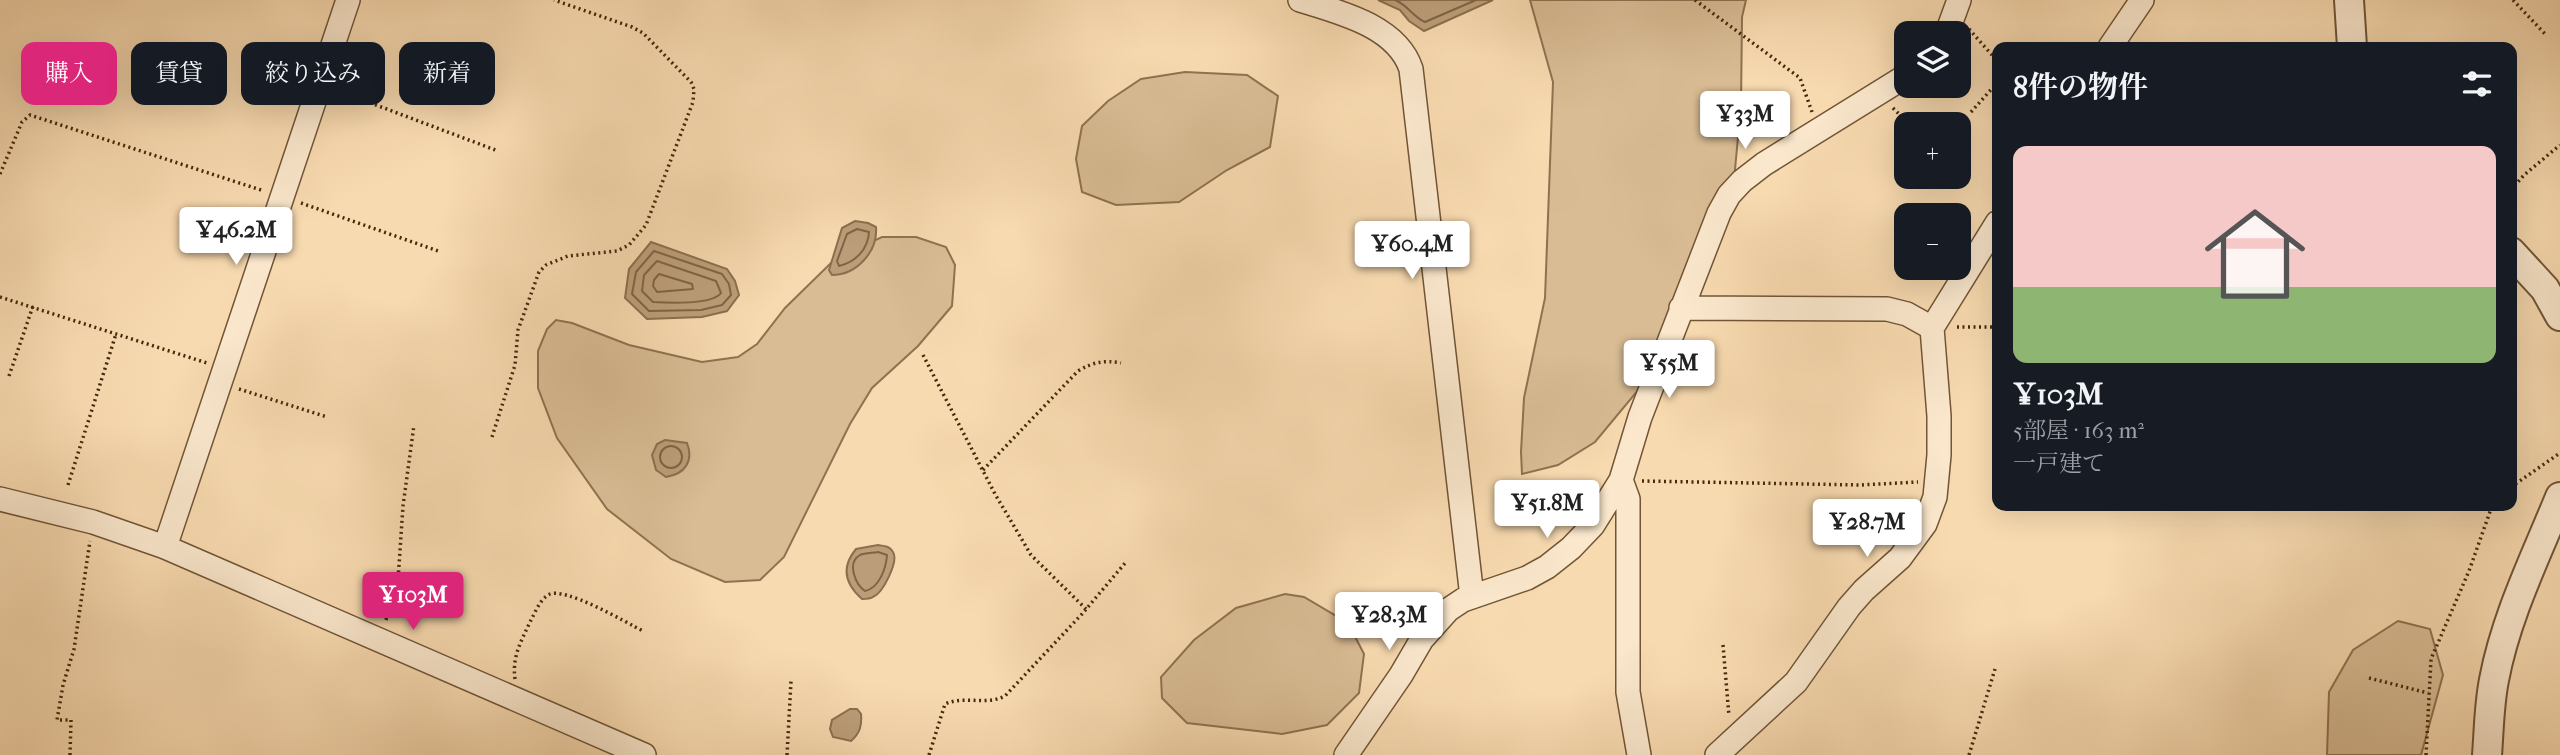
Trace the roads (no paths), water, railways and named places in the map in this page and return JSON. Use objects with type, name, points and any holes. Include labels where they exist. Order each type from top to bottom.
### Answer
[{"type":"street","points":[[165,547],[348,0]]},
{"type":"street","points":[[1300,0],[1345,14],[1377,28],[1407,57],[1411,69],[1472,597]]},
{"type":"street","points":[[2113,42],[2142,0]]},
{"type":"street","points":[[2349,0],[2352,42]]},
{"type":"street","points":[[1346,755],[1401,675],[1422,639],[1448,610],[1472,597],[1527,578],[1547,567],[1571,548],[1593,525],[1621,480],[1640,417],[1681,308],[1708,237],[1729,195],[1764,164],[1894,83]]},
{"type":"street","points":[[1717,755],[1796,682],[1849,607],[1900,558],[1926,524],[1937,482],[1939,416],[1932,328],[1992,231]]},
{"type":"street","points":[[2517,259],[2545,289],[2560,316]]},
{"type":"street","points":[[1681,308],[1887,309],[1907,314],[1932,328]]},
{"type":"street","points":[[1621,480],[1628,499],[1628,692],[1639,755]]},
{"type":"street","points":[[2487,755],[2490,705],[2500,654],[2509,624],[2560,497]]},
{"type":"street","points":[[0,499],[93,522],[165,547],[644,755]]},
{"type":"water","points":[[1378,0],[1493,0],[1424,31],[1409,21],[1400,10]]},
{"type":"water","points":[[855,221],[876,227],[870,253],[850,271],[832,275],[829,270],[842,228]]},
{"type":"water","points":[[651,242],[727,269],[735,281],[739,295],[727,311],[702,317],[647,319],[625,298],[629,269]]},
{"type":"water","points":[[665,440],[687,443],[689,450],[688,461],[683,470],[666,477],[656,470],[652,455],[657,444]]},
{"type":"water","points":[[878,545],[889,547],[893,552],[892,569],[877,594],[862,599],[849,581],[848,562],[856,549]]},
{"type":"water","points":[[850,709],[857,709],[861,714],[858,732],[851,741],[833,737],[830,729],[832,720]]}]
